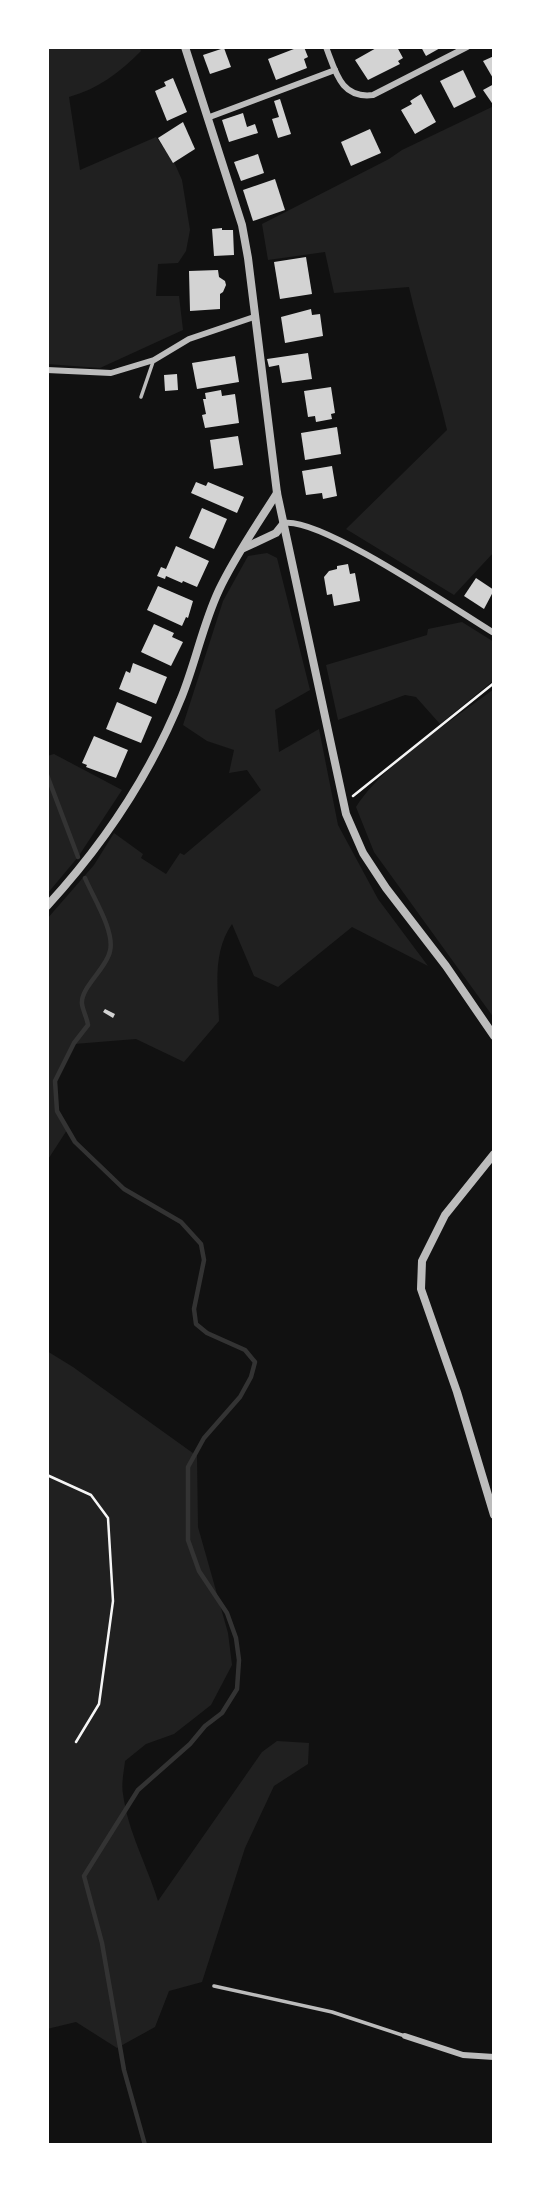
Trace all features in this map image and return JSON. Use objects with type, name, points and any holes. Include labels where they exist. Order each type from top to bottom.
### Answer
[{"type":"street","points":[[185,47],[242,225],[276,494],[346,814],[375,871],[494,1036]]},
{"type":"street","points":[[326,47],[346,89],[358,97],[373,95],[467,47]]},
{"type":"street","points":[[207,118],[335,70]]},
{"type":"street","points":[[47,370],[111,373],[154,360],[189,338],[254,317]]},
{"type":"street","points":[[47,906],[73,878],[106,832],[162,742],[183,693],[218,592],[276,494]]},
{"type":"street","points":[[244,548],[276,533],[284,523],[309,526],[365,553],[494,633]]},
{"type":"street","points":[[494,1154],[445,1215],[422,1261],[421,1289],[457,1392],[494,1515]]},
{"type":"street","points":[[405,2036],[463,2055],[494,2057]]},
{"type":"lane","points":[[141,397],[154,360]]},
{"type":"lane","points":[[214,1986],[332,2012],[405,2036]]},
{"type":"path","points":[[343,800],[356,794],[494,683]]},
{"type":"path","points":[[47,1475],[91,1495],[107,1518],[113,1601],[99,1704],[76,1742]]},
{"type":"shaded area","points":[[47,47],[139,47],[141,51],[108,79],[69,97],[80,170],[156,137],[174,162],[182,180],[190,230],[186,251],[178,263],[158,264],[156,296],[179,296],[183,330],[100,368],[47,364]]},
{"type":"shaded area","points":[[494,106],[494,552],[454,595],[346,529],[447,430],[409,287],[334,293],[325,252],[268,260],[262,224],[402,150]]},
{"type":"shaded area","points":[[267,553],[277,558],[310,690],[275,710],[279,752],[319,729],[338,825],[378,899],[428,966],[352,927],[278,987],[254,976],[232,924],[221,947],[219,959],[219,1021],[184,1062],[136,1039],[74,1044],[58,1077],[55,1095],[67,1130],[47,1161],[47,919],[94,865],[114,833],[143,854],[141,858],[166,874],[180,853],[184,855],[261,790],[247,770],[229,773],[234,750],[207,741],[183,725],[223,601],[248,556]]},
{"type":"shaded area","points":[[462,622],[494,642],[494,680],[440,724],[416,697],[405,695],[338,720],[326,665],[427,635],[428,629]]},
{"type":"shaded area","points":[[494,689],[494,1018],[374,852],[356,807],[382,775]]},
{"type":"shaded area","points":[[54,754],[122,790],[78,857],[47,894],[47,756]]},
{"type":"shaded area","points":[[47,1351],[197,1456],[198,1527],[228,1633],[232,1665],[211,1705],[174,1734],[146,1744],[125,1761],[122,1786],[125,1808],[158,1901],[262,1752],[277,1741],[309,1743],[308,1764],[274,1786],[245,1848],[202,1982],[169,1991],[155,2027],[117,2048],[76,2022],[47,2029]]},
{"type":"building","points":[[304,47],[308,57],[304,59],[307,68],[276,80],[268,59]]},
{"type":"building","points":[[378,47],[397,47],[403,58],[398,61],[400,64],[368,80],[355,60]]},
{"type":"building","points":[[421,47],[442,47],[426,56]]},
{"type":"building","points":[[224,48],[231,67],[210,74],[203,55]]},
{"type":"building","points":[[494,56],[494,80],[483,61]]},
{"type":"building","points":[[463,70],[476,97],[454,108],[440,81]]},
{"type":"building","points":[[173,78],[187,112],[167,121],[155,91],[166,86],[164,82]]},
{"type":"building","points":[[494,84],[494,106],[483,90]]},
{"type":"building","points":[[421,94],[436,122],[415,134],[401,110],[412,104],[410,101]]},
{"type":"building","points":[[280,99],[291,134],[278,138],[272,119],[279,117],[274,101]]},
{"type":"building","points":[[243,113],[247,127],[255,124],[258,133],[229,142],[222,120]]},
{"type":"building","points":[[183,122],[195,149],[173,163],[158,138]]},
{"type":"building","points":[[370,129],[381,153],[351,166],[341,142]]},
{"type":"building","points":[[258,154],[264,173],[241,181],[234,162]]},
{"type":"building","points":[[275,179],[285,210],[253,221],[243,190]]},
{"type":"building","points":[[212,229],[233,230],[234,255],[214,256]]},
{"type":"building","points":[[306,257],[312,294],[280,299],[274,262]]},
{"type":"building","points":[[218,270],[219,277],[226,285],[220,294],[220,309],[190,311],[189,271]]},
{"type":"building","points":[[311,309],[312,315],[320,314],[323,336],[285,343],[281,317]]},
{"type":"building","points":[[308,353],[312,379],[282,383],[279,365],[269,367],[267,359]]},
{"type":"building","points":[[235,356],[239,382],[197,389],[192,363]]},
{"type":"building","points":[[177,374],[178,390],[165,391],[164,375]]},
{"type":"building","points":[[331,387],[335,413],[331,414],[332,419],[316,422],[315,416],[308,417],[304,391]]},
{"type":"building","points":[[221,390],[222,396],[235,394],[239,423],[205,428],[202,415],[206,414],[203,399],[206,399],[205,393]]},
{"type":"building","points":[[337,427],[341,454],[305,460],[301,433]]},
{"type":"building","points":[[238,436],[243,465],[214,469],[210,440]]},
{"type":"building","points":[[332,466],[337,496],[323,499],[322,493],[306,495],[302,471]]},
{"type":"building","points":[[196,482],[206,486],[208,482],[244,497],[237,513],[191,493]]},
{"type":"building","points":[[202,508],[227,519],[214,549],[189,538]]},
{"type":"building","points":[[176,546],[209,561],[197,587],[166,576],[165,579],[157,576],[161,567],[166,569]]},
{"type":"building","points":[[348,564],[350,574],[355,573],[360,601],[334,606],[332,594],[327,595],[324,577],[329,571],[337,569],[337,566]]},
{"type":"building","points":[[476,578],[494,590],[484,609],[464,596]]},
{"type":"building","points":[[158,586],[193,601],[188,618],[186,617],[182,626],[147,610]]},
{"type":"building","points":[[154,624],[174,633],[172,637],[183,642],[171,666],[141,652]]},
{"type":"building","points":[[133,663],[167,677],[156,704],[119,689],[126,671],[130,673]]},
{"type":"building","points":[[117,702],[152,717],[141,743],[106,729]]},
{"type":"building","points":[[94,736],[128,750],[116,778],[82,763]]},
{"type":"building","points":[[105,1009],[115,1014],[113,1018],[103,1012]]},
{"type":"waterway","points":[[47,775],[78,857]]},
{"type":"waterway","points":[[85,878],[102,914],[111,943],[108,958],[83,998],[88,1025],[74,1043],[55,1081],[57,1111],[75,1142],[124,1189],[181,1222],[201,1244],[204,1260],[194,1309],[196,1324],[207,1333],[245,1350],[255,1362],[251,1377],[240,1397],[204,1438],[188,1467],[188,1540],[199,1571],[227,1613],[236,1638],[239,1660],[237,1689],[222,1713],[138,1790],[84,1876],[102,1943],[124,2070],[145,2145]]}]
